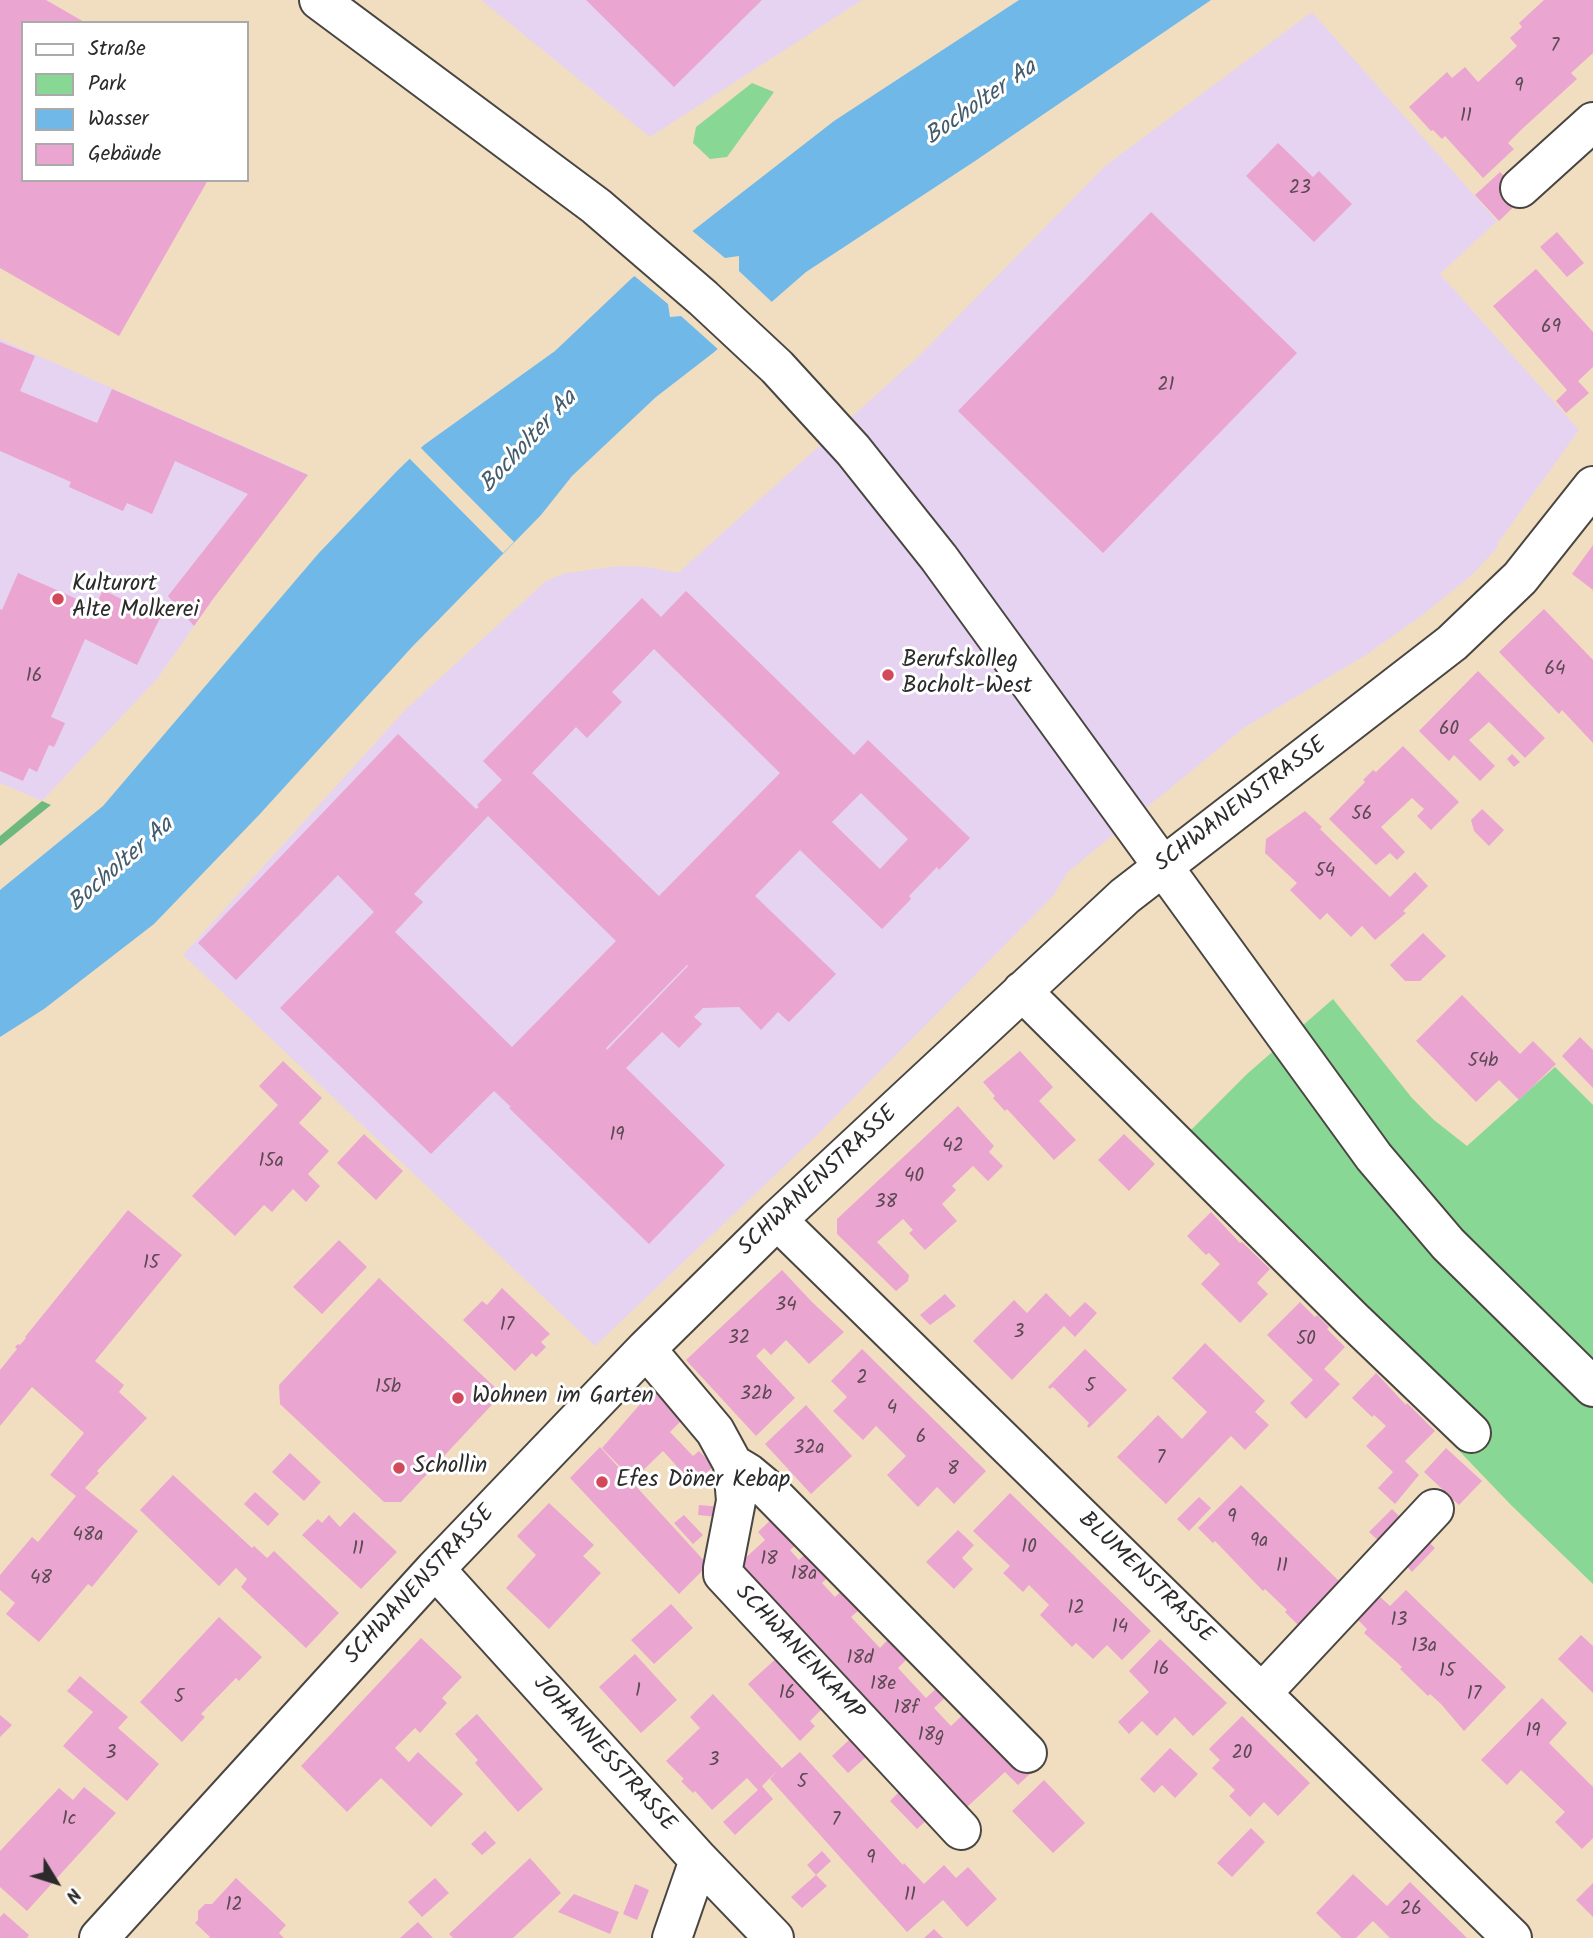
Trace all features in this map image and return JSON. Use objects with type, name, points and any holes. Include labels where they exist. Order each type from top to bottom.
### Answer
[{"type":"street","points":[[319,0],[596,206],[703,298],[777,368],[853,450],[939,558],[1374,1157],[1448,1244],[1593,1387]]},
{"type":"street","points":[[1520,188],[1593,122]]},
{"type":"street","name":"SCHWANENSTRASSE","points":[[99,1938],[435,1569],[646,1349],[777,1220],[1125,896],[1452,643],[1520,578],[1593,486]]},
{"type":"street","points":[[1022,992],[1353,1320],[1472,1433]]},
{"type":"street","name":"BLUMENSTRASSE","points":[[777,1220],[1512,1938]]},
{"type":"street","name":"SCHWANENKAMP","points":[[646,1349],[715,1431],[733,1464],[736,1501],[723,1574],[961,1830]]},
{"type":"street","points":[[733,1464],[766,1488],[1027,1753]]},
{"type":"street","points":[[1262,1693],[1434,1509]]},
{"type":"street","name":"JOHANNESSTRASSE","points":[[435,1569],[699,1860],[774,1938]]},
{"type":"street","points":[[672,1938],[699,1860]]},
{"type":"shaded area","points":[[481,0],[862,0],[650,137]]},
{"type":"shaded area","name":"Berufskolleg Bocholt-West","points":[[1312,12],[1497,221],[1440,274],[1579,430],[1497,544],[1498,547],[1472,575],[1366,655],[1245,727],[1068,872],[1053,896],[815,1137],[595,1346],[183,955],[406,709],[546,581],[566,573],[620,566],[648,567],[678,573],[917,358],[1105,166]]},
{"type":"shaded area","points":[[0,339],[307,474],[215,596],[157,679],[42,801],[0,783]]},
{"type":"green space","points":[[752,83],[774,92],[727,157],[710,159],[693,143],[696,127]]},
{"type":"green space","points":[[42,801],[51,805],[0,846],[0,836]]},
{"type":"green space","points":[[1333,999],[1412,1098],[1434,1120],[1467,1146],[1555,1067],[1593,1105],[1593,1584],[1511,1505],[1171,1150],[1247,1074]]},
{"type":"water","name":"Bocholter Aa","points":[[1019,0],[1211,0],[806,272],[713,353],[656,397],[572,476],[541,515],[412,647],[259,815],[154,924],[44,1009],[0,1037],[0,890],[103,806],[318,554],[397,471],[424,445],[555,351],[632,278],[834,121]]},
{"type":"pier","points":[[690,229],[725,258],[739,256],[739,271],[774,304],[720,351],[681,316],[670,317],[668,304],[632,274]]},
{"type":"pier","points":[[418,445],[514,542],[503,553],[407,456]]},
{"type":"building","points":[[0,0],[46,0],[83,21],[21,21],[21,182],[207,182],[119,336],[0,268]]},
{"type":"building","points":[[586,0],[762,0],[674,87]]},
{"type":"building","points":[[1544,0],[1593,0],[1593,53],[1571,73],[1577,79],[1508,143],[1514,149],[1483,178],[1445,136],[1442,139],[1431,131],[1409,107],[1447,72],[1452,78],[1465,67],[1478,82],[1517,46],[1510,38],[1522,27],[1519,23]]},
{"type":"building","points":[[1278,143],[1313,177],[1319,171],[1352,204],[1314,242],[1246,176]]},
{"type":"building","points":[[1500,172],[1524,197],[1499,221],[1475,195]]},
{"type":"building","points":[[1151,212],[1297,353],[1103,553],[958,411]]},
{"type":"building","points":[[1557,232],[1584,263],[1567,277],[1540,247]]},
{"type":"building","points":[[1536,269],[1593,332],[1593,367],[1578,381],[1589,393],[1566,413],[1556,401],[1567,390],[1493,306]]},
{"type":"building","points":[[0,342],[35,356],[20,391],[97,423],[112,389],[308,475],[194,626],[168,596],[248,494],[175,461],[152,514],[127,503],[123,511],[69,487],[71,482],[0,451]]},
{"type":"building","points":[[1593,545],[1593,590],[1572,574]]},
{"type":"building","points":[[18,573],[95,607],[103,590],[160,618],[137,665],[85,639],[51,717],[65,723],[54,747],[49,745],[37,772],[29,768],[23,781],[0,771],[0,609],[2,610]]},
{"type":"building","points":[[686,591],[854,755],[868,740],[970,838],[939,870],[937,867],[882,929],[800,850],[755,896],[836,974],[789,1022],[778,1012],[761,1030],[739,1007],[703,1008],[694,1017],[702,1024],[679,1048],[662,1032],[626,1068],[725,1165],[649,1244],[494,1091],[431,1154],[280,1008],[374,912],[338,875],[236,980],[198,943],[398,734],[476,809],[502,780],[483,761],[642,598],[661,617]],"holes":[[[654,649],[780,773],[659,896],[532,773],[576,727],[587,738],[622,702],[612,692]],[[861,793],[908,839],[880,869],[832,822]],[[488,816],[616,941],[512,1047],[395,932],[423,902],[414,894]],[[687,965],[607,1050],[606,1048]]]},
{"type":"building","points":[[1544,609],[1593,660],[1593,743],[1562,710],[1559,714],[1499,652]]},
{"type":"building","points":[[1478,671],[1545,738],[1525,758],[1489,722],[1469,740],[1495,766],[1480,781],[1454,755],[1449,761],[1419,731]]},
{"type":"building","points":[[1403,746],[1459,802],[1431,830],[1417,816],[1424,809],[1412,798],[1381,827],[1405,852],[1397,860],[1390,853],[1376,865],[1329,819],[1373,770],[1376,772]]},
{"type":"building","points":[[1512,754],[1520,762],[1514,767],[1507,759]]},
{"type":"building","points":[[1482,809],[1504,830],[1489,846],[1474,831],[1471,820]]},
{"type":"building","points":[[1305,811],[1390,897],[1415,872],[1428,886],[1403,911],[1406,913],[1375,940],[1362,926],[1351,937],[1327,913],[1320,920],[1290,890],[1297,883],[1265,853],[1266,839]]},
{"type":"building","points":[[1423,933],[1446,956],[1420,981],[1405,981],[1390,965]]},
{"type":"building","points":[[1462,995],[1520,1054],[1533,1041],[1556,1064],[1519,1100],[1499,1080],[1476,1102],[1416,1041]]},
{"type":"building","points":[[1580,1037],[1593,1050],[1593,1088],[1562,1056]]},
{"type":"building","points":[[1020,1051],[1053,1087],[1039,1101],[1076,1140],[1054,1160],[1007,1109],[1005,1111],[993,1098],[995,1096],[983,1082]]},
{"type":"building","points":[[283,1061],[322,1098],[299,1123],[329,1151],[308,1174],[320,1186],[306,1202],[293,1189],[272,1212],[264,1205],[235,1236],[192,1196],[278,1105],[259,1086]]},
{"type":"building","points":[[958,1106],[994,1146],[989,1152],[1003,1166],[988,1181],[973,1166],[952,1186],[956,1190],[942,1204],[957,1221],[925,1250],[909,1233],[913,1230],[903,1219],[877,1242],[909,1275],[908,1281],[896,1291],[837,1234],[837,1219]]},
{"type":"building","points":[[364,1134],[403,1171],[376,1200],[337,1163]]},
{"type":"building","points":[[1124,1134],[1155,1164],[1129,1191],[1098,1160]]},
{"type":"building","points":[[128,1210],[182,1255],[95,1361],[124,1385],[119,1392],[147,1418],[97,1471],[99,1473],[85,1488],[138,1531],[92,1587],[88,1584],[39,1642],[6,1614],[15,1603],[0,1590],[0,1575],[32,1537],[38,1542],[76,1496],[50,1475],[84,1433],[32,1387],[0,1426],[0,1370],[17,1349],[15,1347],[26,1338]]},
{"type":"building","points":[[1211,1212],[1240,1243],[1270,1269],[1257,1283],[1268,1294],[1240,1323],[1201,1284],[1220,1264],[1209,1253],[1206,1255],[1187,1236]]},
{"type":"building","points":[[339,1240],[367,1267],[322,1314],[293,1287]]},
{"type":"building","points":[[782,1270],[844,1332],[809,1364],[786,1340],[771,1355],[764,1348],[756,1356],[795,1398],[756,1436],[686,1360]]},
{"type":"building","points":[[379,1278],[502,1394],[401,1502],[384,1502],[280,1404],[279,1385]]},
{"type":"building","points":[[502,1288],[550,1334],[541,1342],[546,1347],[536,1357],[532,1353],[515,1371],[463,1320],[482,1301],[487,1305]]},
{"type":"building","points":[[1046,1293],[1070,1317],[1085,1302],[1097,1313],[1075,1337],[1064,1326],[1012,1380],[973,1341],[1014,1300],[1027,1313]]},
{"type":"building","points":[[945,1294],[956,1306],[930,1325],[920,1315]]},
{"type":"building","points":[[1300,1302],[1329,1327],[1327,1329],[1345,1347],[1324,1369],[1340,1384],[1306,1419],[1290,1403],[1313,1380],[1267,1335]]},
{"type":"building","points":[[1205,1343],[1265,1401],[1255,1412],[1269,1425],[1245,1450],[1231,1436],[1166,1504],[1117,1457],[1158,1415],[1182,1439],[1207,1412],[1172,1378]]},
{"type":"building","points":[[862,1349],[986,1471],[954,1504],[937,1487],[918,1507],[887,1475],[906,1456],[876,1426],[863,1440],[833,1411],[847,1397],[831,1381]]},
{"type":"building","points":[[1085,1349],[1127,1390],[1089,1428],[1089,1423],[1053,1387],[1048,1387]]},
{"type":"building","points":[[1376,1373],[1435,1431],[1405,1461],[1419,1475],[1395,1504],[1378,1488],[1393,1472],[1366,1446],[1386,1426],[1352,1398]]},
{"type":"building","points":[[655,1387],[686,1416],[670,1432],[693,1456],[699,1451],[714,1466],[694,1485],[663,1451],[633,1480],[602,1448]]},
{"type":"building","points":[[806,1405],[852,1456],[811,1494],[765,1444]]},
{"type":"building","points":[[600,1447],[708,1565],[679,1594],[570,1478]]},
{"type":"building","points":[[1446,1448],[1482,1481],[1459,1505],[1424,1472]]},
{"type":"building","points":[[290,1453],[321,1482],[304,1501],[272,1472]]},
{"type":"building","points":[[173,1475],[252,1548],[254,1546],[267,1558],[274,1551],[339,1613],[306,1648],[241,1587],[247,1579],[236,1568],[219,1586],[140,1510]]},
{"type":"building","points":[[1241,1485],[1341,1583],[1299,1626],[1285,1612],[1287,1610],[1265,1589],[1263,1591],[1215,1541],[1213,1543],[1198,1528]]},
{"type":"building","points":[[255,1492],[279,1514],[268,1526],[244,1504]]},
{"type":"building","points":[[1010,1493],[1151,1631],[1122,1660],[1107,1645],[1093,1659],[1076,1643],[1072,1647],[1040,1615],[1049,1605],[1029,1585],[1023,1592],[1003,1573],[1010,1566],[973,1531]]},
{"type":"building","points":[[1199,1497],[1211,1508],[1189,1531],[1177,1519]]},
{"type":"building","points":[[549,1503],[594,1545],[583,1556],[601,1573],[549,1629],[506,1588],[536,1555],[517,1536]]},
{"type":"building","points":[[699,1505],[723,1507],[720,1517],[698,1515]]},
{"type":"building","points":[[1392,1509],[1403,1520],[1381,1543],[1369,1532]]},
{"type":"building","points":[[354,1512],[397,1552],[361,1589],[302,1535],[318,1519],[322,1523],[329,1515],[340,1527]]},
{"type":"building","points":[[779,1512],[799,1533],[791,1541],[795,1546],[790,1550],[799,1560],[813,1547],[835,1570],[822,1583],[835,1597],[849,1584],[867,1603],[851,1617],[880,1648],[895,1632],[914,1652],[898,1668],[926,1698],[944,1681],[952,1691],[934,1708],[951,1726],[970,1708],[1032,1772],[1018,1785],[1005,1772],[966,1808],[740,1563],[765,1540],[758,1532]]},
{"type":"building","points":[[684,1515],[703,1535],[693,1544],[674,1523]]},
{"type":"building","points":[[958,1530],[974,1545],[962,1558],[973,1569],[954,1589],[926,1562]]},
{"type":"building","points":[[1423,1537],[1435,1548],[1412,1572],[1401,1560]]},
{"type":"building","points":[[1406,1590],[1506,1687],[1464,1731],[1441,1704],[1430,1694],[1428,1696],[1400,1669],[1402,1667],[1364,1633],[1367,1629],[1356,1618],[1378,1595],[1390,1606]]},
{"type":"building","points":[[671,1604],[693,1628],[654,1664],[631,1640]]},
{"type":"building","points":[[219,1617],[262,1657],[239,1681],[236,1678],[201,1714],[205,1717],[182,1742],[140,1702]]},
{"type":"building","points":[[1581,1635],[1593,1646],[1593,1693],[1558,1659]]},
{"type":"building","points":[[421,1638],[462,1677],[442,1698],[447,1703],[420,1733],[415,1728],[395,1748],[409,1762],[418,1752],[463,1794],[431,1827],[381,1778],[347,1812],[301,1766]]},
{"type":"building","points":[[1160,1639],[1227,1703],[1193,1736],[1175,1717],[1157,1736],[1142,1721],[1129,1734],[1118,1722],[1149,1692],[1129,1671]]},
{"type":"building","points":[[635,1654],[677,1700],[641,1733],[599,1687]]},
{"type":"building","points":[[780,1655],[826,1705],[810,1721],[815,1726],[800,1741],[748,1684]]},
{"type":"building","points":[[80,1676],[128,1717],[118,1728],[159,1764],[127,1801],[63,1746],[93,1712],[67,1691]]},
{"type":"building","points":[[713,1694],[782,1768],[800,1752],[903,1865],[904,1863],[924,1884],[944,1865],[956,1878],[968,1867],[997,1899],[967,1927],[943,1900],[907,1932],[770,1779],[778,1770],[762,1786],[773,1799],[735,1835],[723,1822],[758,1790],[747,1778],[712,1810],[695,1791],[693,1793],[681,1781],[684,1779],[666,1761],[700,1728],[690,1717]]},
{"type":"building","points":[[1542,1698],[1567,1723],[1549,1743],[1593,1787],[1593,1838],[1582,1849],[1555,1822],[1565,1812],[1521,1770],[1507,1785],[1481,1760]]},
{"type":"building","points":[[477,1714],[543,1789],[518,1812],[475,1763],[478,1760],[455,1734]]},
{"type":"building","points":[[0,1715],[12,1725],[0,1737]]},
{"type":"building","points":[[1242,1716],[1310,1783],[1278,1816],[1264,1802],[1250,1817],[1229,1796],[1235,1790],[1212,1768],[1220,1760],[1209,1749]]},
{"type":"building","points":[[850,1739],[866,1757],[848,1773],[832,1756]]},
{"type":"building","points":[[1170,1748],[1198,1774],[1175,1798],[1162,1785],[1154,1793],[1140,1779]]},
{"type":"building","points":[[1044,1780],[1085,1823],[1053,1853],[1012,1811]]},
{"type":"building","points":[[84,1787],[116,1813],[27,1911],[0,1887],[0,1851],[59,1788],[73,1800]]},
{"type":"building","points":[[903,1788],[930,1817],[917,1829],[890,1801]]},
{"type":"building","points":[[1251,1828],[1265,1842],[1232,1877],[1217,1863]]},
{"type":"building","points":[[485,1831],[496,1843],[482,1855],[471,1844]]},
{"type":"building","points":[[822,1851],[831,1861],[816,1875],[807,1865]]},
{"type":"building","points":[[530,1858],[561,1893],[513,1938],[453,1938],[449,1934]]},
{"type":"building","points":[[1353,1874],[1387,1906],[1410,1882],[1467,1938],[1390,1938],[1373,1921],[1356,1938],[1342,1938],[1316,1913]]},
{"type":"building","points":[[816,1875],[827,1886],[802,1908],[791,1897]]},
{"type":"building","points":[[236,1878],[286,1925],[279,1933],[284,1938],[209,1938],[195,1923],[198,1920],[198,1911],[205,1904],[212,1904]]},
{"type":"building","points":[[435,1878],[449,1893],[422,1917],[408,1902]]},
{"type":"building","points":[[1593,1883],[1593,1917],[1576,1900]]},
{"type":"building","points":[[635,1884],[649,1890],[637,1920],[623,1914]]},
{"type":"building","points":[[574,1894],[619,1912],[610,1934],[558,1912]]},
{"type":"building","points":[[4,1913],[29,1935],[27,1938],[0,1938],[0,1917]]},
{"type":"building","points":[[418,1922],[433,1938],[400,1938]]},
{"type":"building","points":[[934,1929],[943,1938],[924,1938]]},
{"type":"place","name":"Kulturort Alte Molkerei","points":[[58,599]]},
{"type":"place","name":"Berufskolleg Bocholt-West","points":[[888,675]]},
{"type":"place","name":"Wohnen im Garten","points":[[458,1398]]},
{"type":"place","name":"Schollin","points":[[399,1468]]},
{"type":"place","name":"Efes Döner Kebap","points":[[602,1482]]}]
